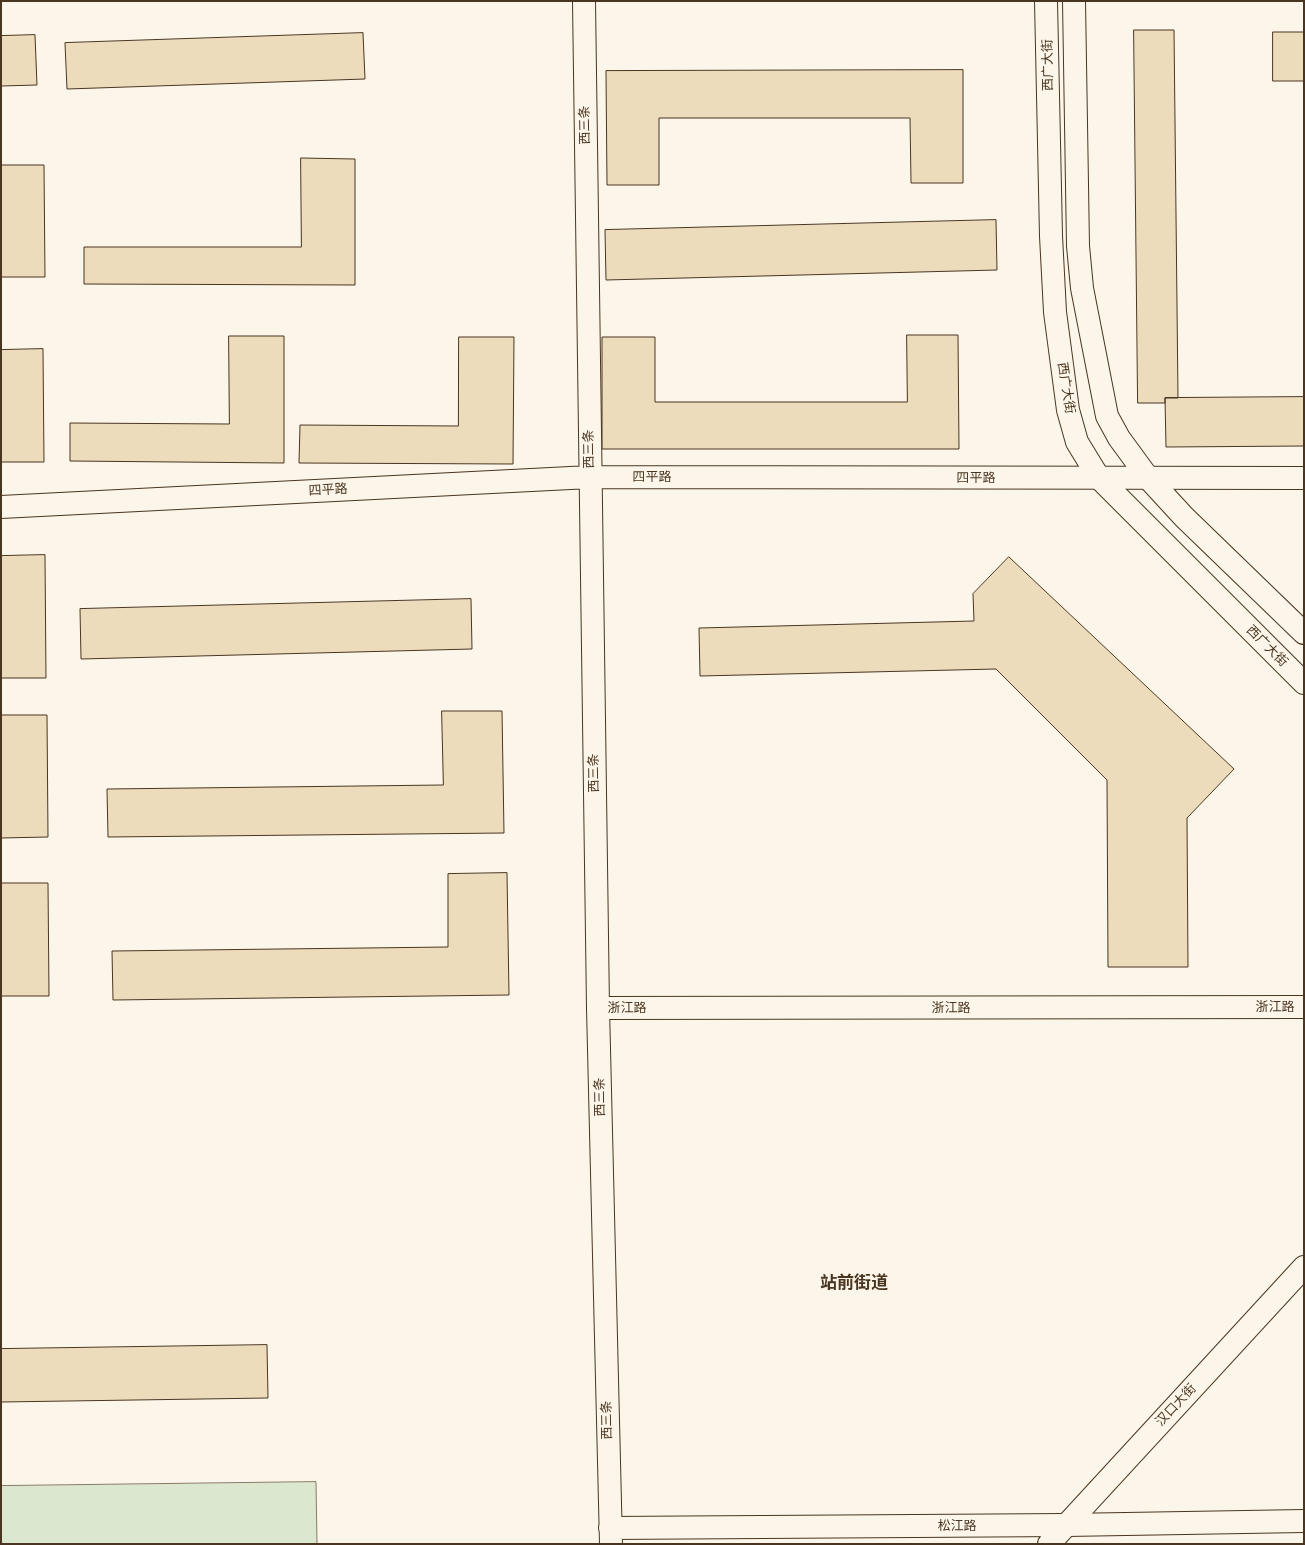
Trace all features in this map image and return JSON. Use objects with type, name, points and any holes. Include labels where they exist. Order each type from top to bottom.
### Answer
[{"type":"street","name":"西三条","points":[[584,1],[598,1008],[610,1536]]},
{"type":"street","name":"西广大街","points":[[1046,1],[1051,236],[1056,312],[1068,410],[1077,442],[1098,478],[1304,683]]},
{"type":"street","points":[[1074,1],[1076,197],[1082,288],[1107,416],[1119,438],[1149,479],[1184,517],[1304,633]]},
{"type":"street","name":"四平路","points":[[1,507],[590,477],[1149,479],[1304,478]]},
{"type":"street","name":"浙江路","points":[[598,1008],[1304,1007]]},
{"type":"street","name":"汉口大街","points":[[1048,1544],[1304,1267]]},
{"type":"street","name":"松江路","points":[[610,1536],[1304,1521]]},
{"type":"green space","points":[[316,1482],[317,1544],[1,1544],[1,1486]]},
{"type":"building","points":[[1134,30],[1174,30],[1178,398],[1165,398],[1165,403],[1138,403]]},
{"type":"building","points":[[1273,32],[1304,32],[1304,81],[1273,81]]},
{"type":"building","points":[[363,33],[365,79],[67,89],[65,43]]},
{"type":"building","points":[[35,35],[37,85],[1,86],[1,36]]},
{"type":"building","points":[[963,70],[963,183],[911,183],[910,118],[659,118],[659,185],[607,185],[606,71]]},
{"type":"building","points":[[301,158],[355,159],[355,285],[84,284],[84,247],[301,247]]},
{"type":"building","points":[[1,165],[44,165],[45,277],[1,277]]},
{"type":"building","points":[[996,220],[997,270],[606,280],[605,230]]},
{"type":"building","points":[[907,335],[958,335],[959,449],[602,449],[602,337],[655,337],[655,402],[907,402]]},
{"type":"building","points":[[229,336],[284,336],[284,463],[70,461],[70,423],[229,424]]},
{"type":"building","points":[[459,337],[514,337],[513,464],[299,463],[300,425],[458,426]]},
{"type":"building","points":[[43,349],[44,462],[1,462],[1,350]]},
{"type":"building","points":[[1304,397],[1304,446],[1166,447],[1165,398]]},
{"type":"building","points":[[45,555],[46,678],[1,678],[1,556]]},
{"type":"building","points":[[1009,557],[1234,769],[1187,818],[1188,967],[1108,967],[1107,780],[996,669],[700,676],[699,628],[974,621],[973,594]]},
{"type":"building","points":[[471,599],[472,649],[81,659],[80,609]]},
{"type":"building","points":[[442,711],[502,711],[504,833],[108,837],[107,789],[443,785]]},
{"type":"building","points":[[1,715],[47,715],[48,837],[1,838]]},
{"type":"building","points":[[507,873],[509,995],[113,1000],[112,951],[448,947],[448,874]]},
{"type":"building","points":[[1,883],[48,883],[49,996],[1,996]]},
{"type":"building","points":[[267,1345],[268,1398],[1,1402],[1,1349]]},
{"type":"district","name":"站前街道","points":[[854,1283]]}]
